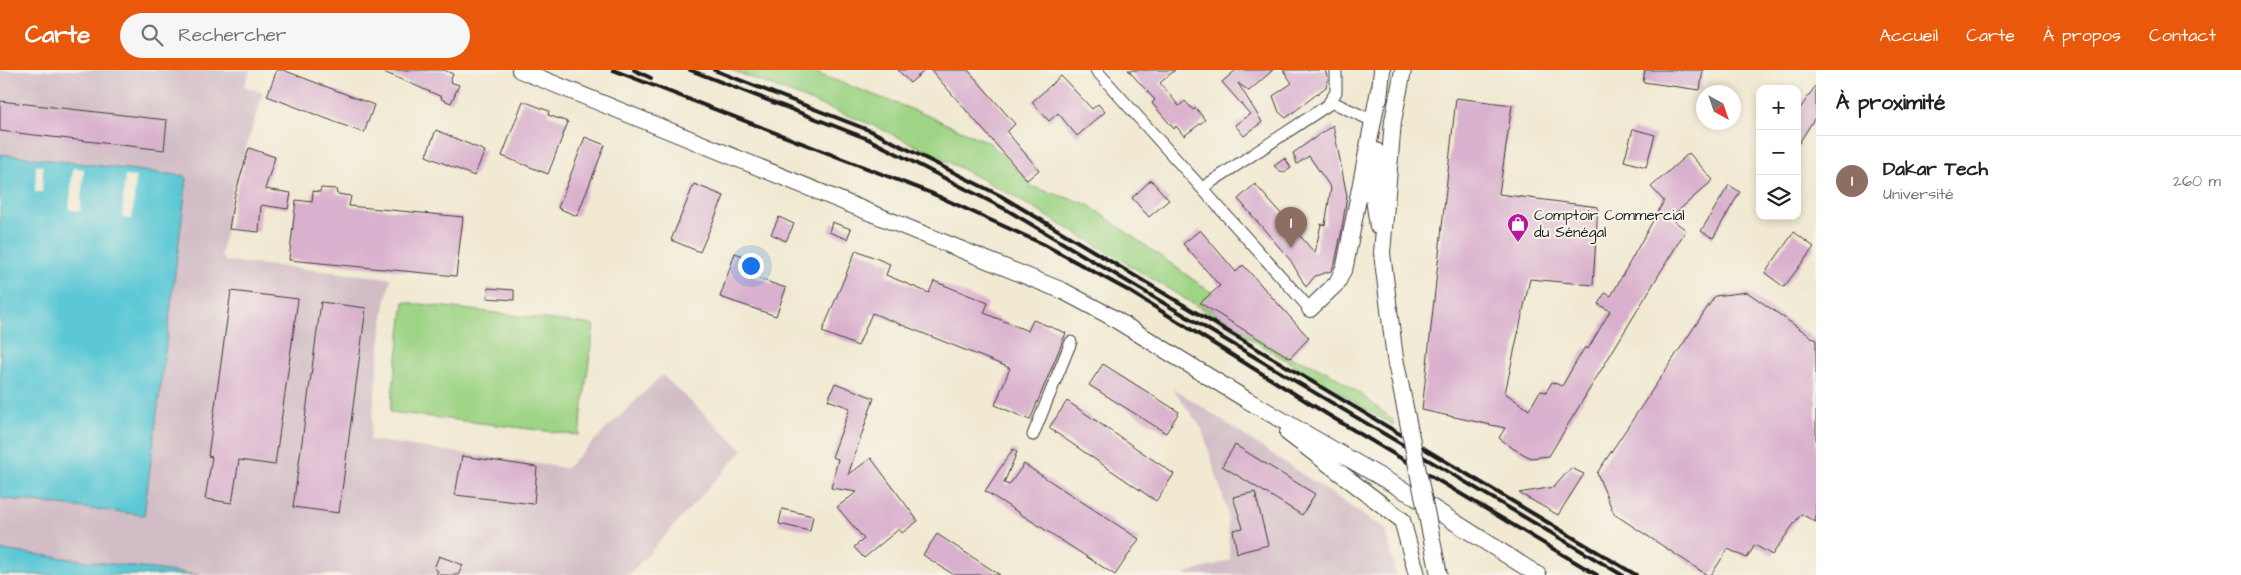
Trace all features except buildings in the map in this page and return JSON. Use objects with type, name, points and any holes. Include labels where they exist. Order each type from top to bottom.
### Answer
[{"type":"street","points":[[520,70],[1063,291],[1108,315],[1247,400],[1412,495],[1538,575]]},
{"type":"street","points":[[1096,70],[1310,309],[1337,283],[1345,266],[1382,70]]},
{"type":"street","points":[[1202,188],[1310,118],[1330,101],[1336,92],[1336,70]]},
{"type":"street","points":[[1381,198],[1403,70]]},
{"type":"street","points":[[1379,90],[1382,253],[1395,358],[1439,575]]},
{"type":"street","points":[[1330,101],[1373,121]]},
{"type":"street","points":[[1033,435],[1071,342]]},
{"type":"street","points":[[1247,400],[1402,520],[1417,575]]},
{"type":"street","points":[[1402,520],[1412,495]]},
{"type":"shaded area","points":[[0,70],[250,70],[244,86],[263,93],[232,192],[221,256],[226,261],[391,278],[384,309],[370,440],[566,468],[662,375],[743,450],[629,575],[0,575]]},
{"type":"shaded area","points":[[1172,387],[1386,530],[1396,575],[1182,575],[1230,560],[1227,510],[1202,429]]},
{"type":"green space","points":[[731,70],[808,70],[924,114],[990,143],[1033,187],[1087,204],[1212,293],[1201,304],[1290,358],[1304,361],[1344,382],[1392,419],[1394,426],[1006,192],[875,126]]},
{"type":"green space","points":[[404,302],[594,325],[579,435],[390,412]]},
{"type":"water","points":[[0,154],[185,176],[187,179],[144,515],[0,498]]},
{"type":"water","points":[[0,550],[199,575],[0,575]]},
{"type":"pier","points":[[36,166],[43,166],[42,192],[35,192]]},
{"type":"pier","points":[[73,168],[84,169],[80,211],[69,210]]},
{"type":"pier","points":[[125,176],[136,177],[132,219],[122,218]]},
{"type":"railway","points":[[613,70],[931,193],[1043,244],[1129,291],[1330,416],[1597,575]]},
{"type":"railway","points":[[634,70],[651,78]]},
{"type":"railway","points":[[690,70],[868,139],[1007,210],[1622,575]]},
{"type":"railway","points":[[714,70],[871,131],[1001,196],[1636,575]]},
{"type":"place","name":"Comptoir Commercial du Sénégal","points":[[1518,243]]},
{"type":"place","name":"Dakar Tech","points":[[1291,248]]}]
